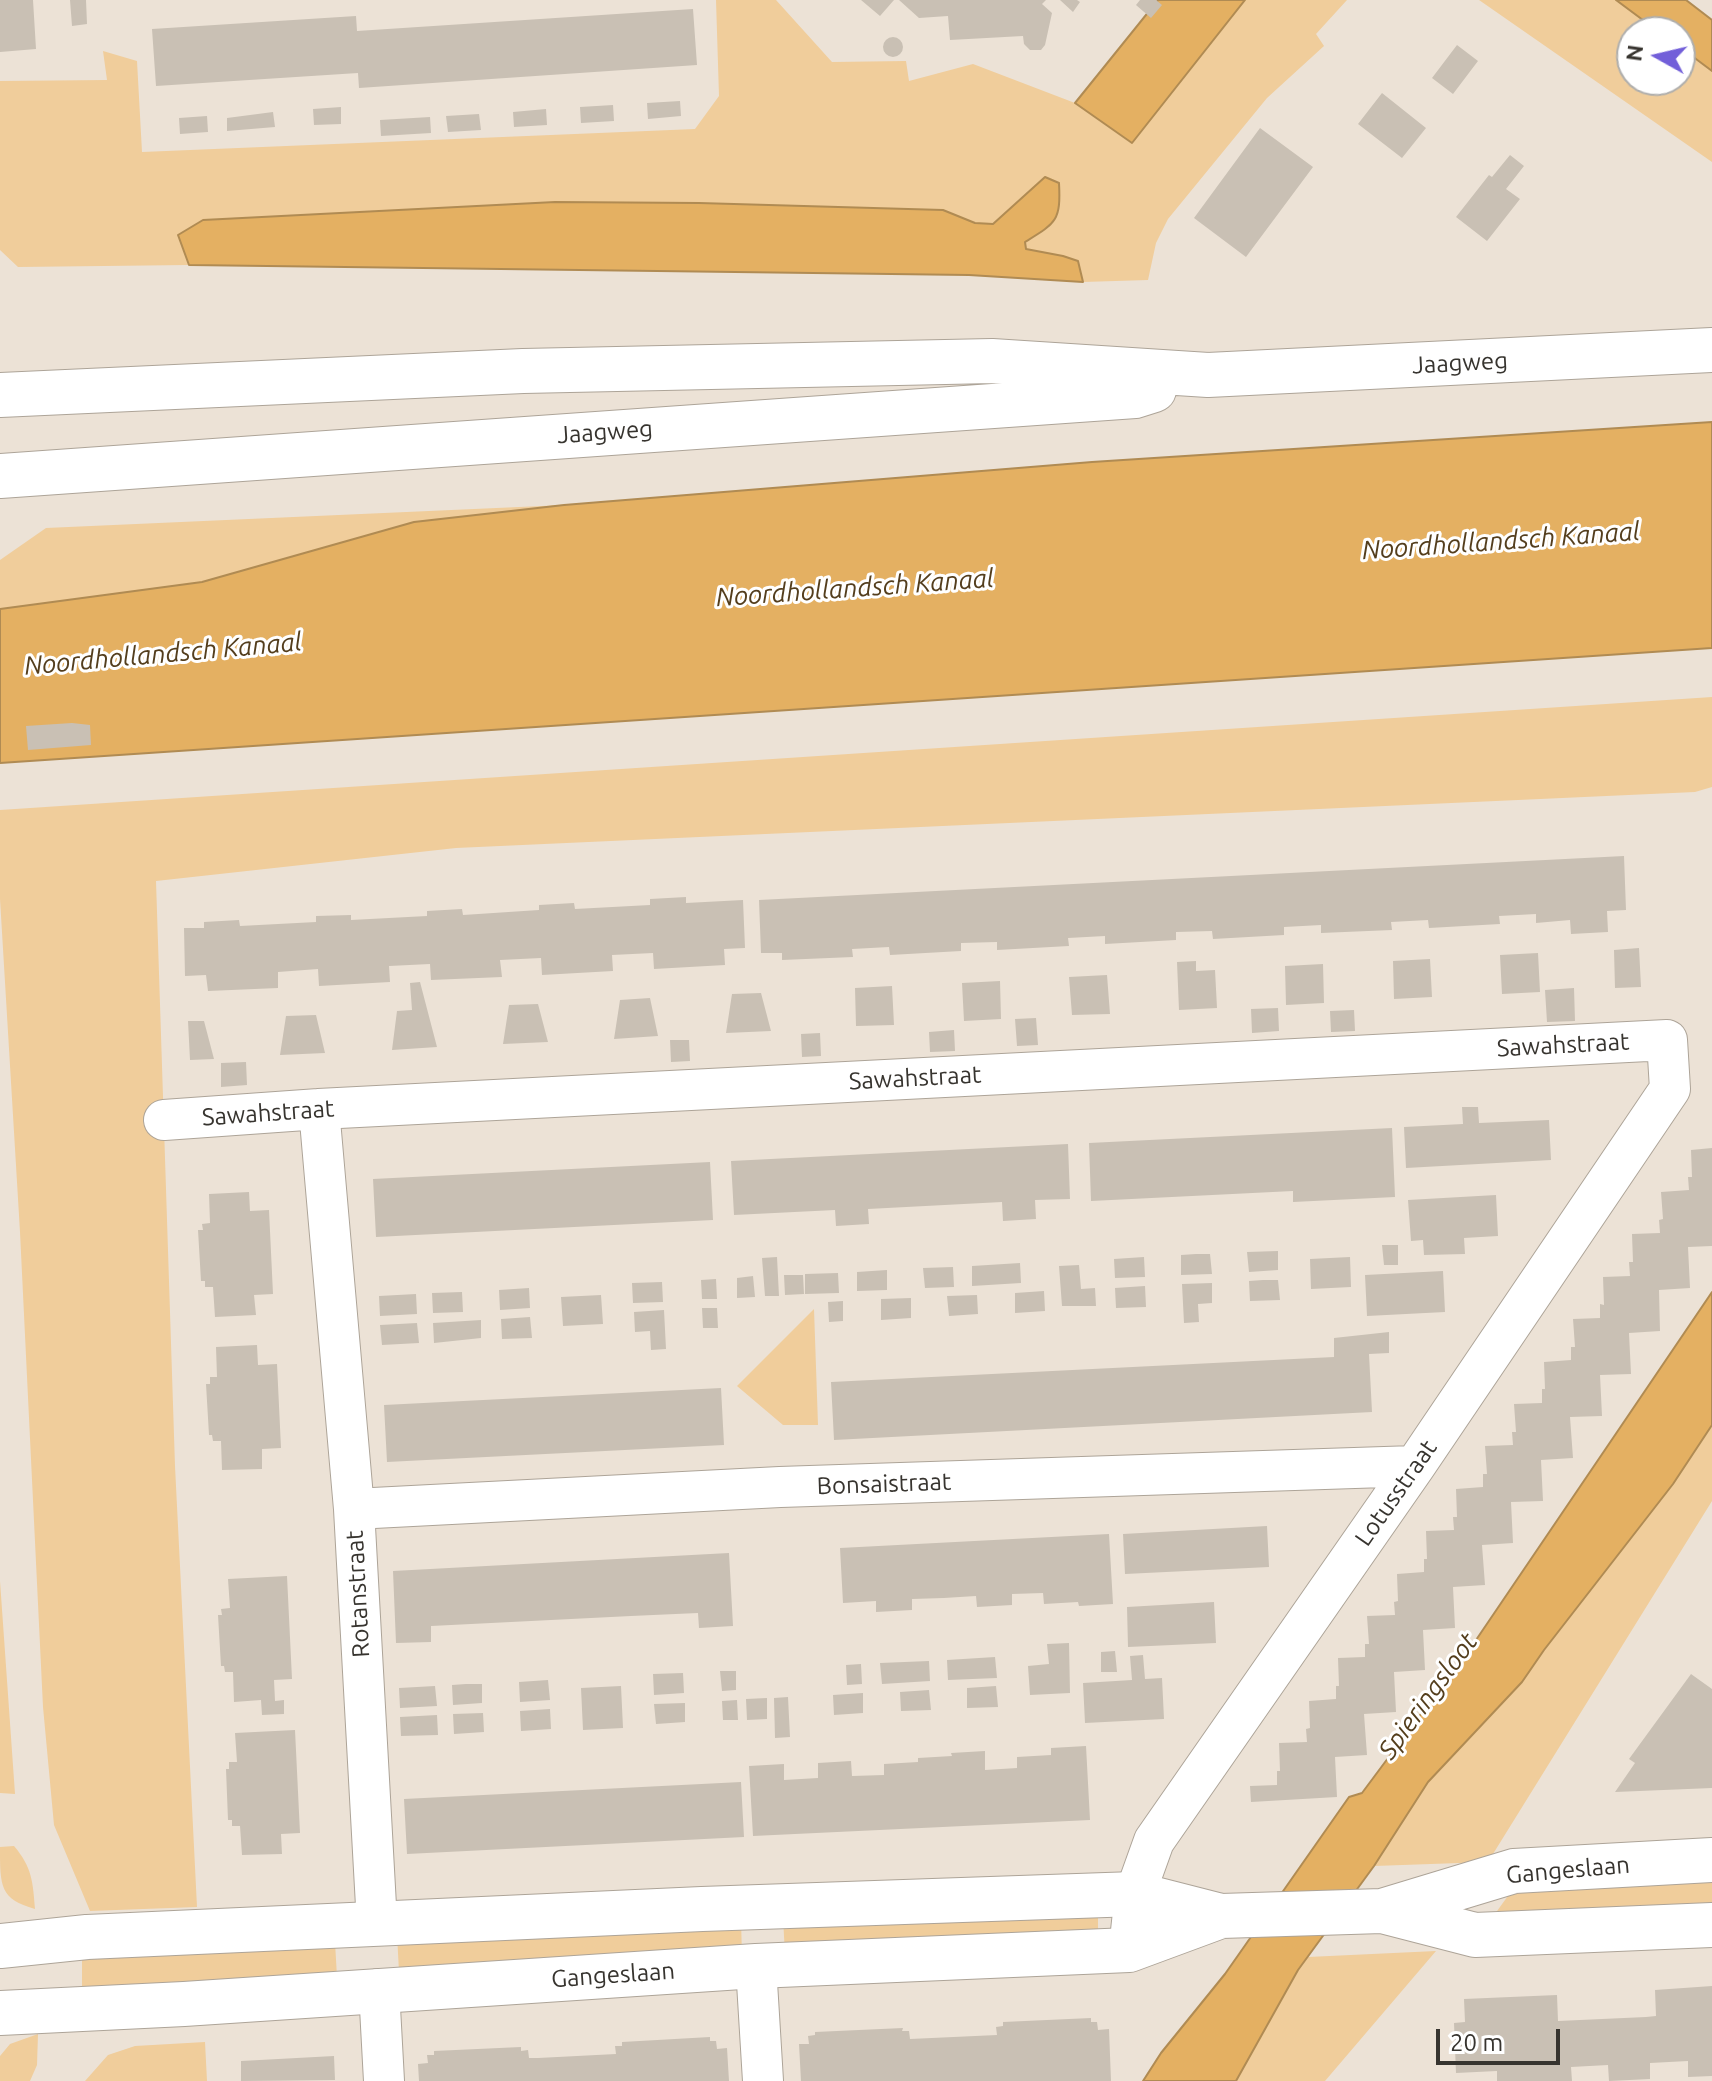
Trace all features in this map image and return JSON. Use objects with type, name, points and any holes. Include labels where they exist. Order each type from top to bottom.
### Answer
[{"type":"street","name":"Jaagweg","points":[[0,395],[523,371],[992,361],[1208,375],[1712,350]]},
{"type":"street","name":"Jaagweg","points":[[0,476],[1135,396],[1208,375]]},
{"type":"street","name":"Sawahstraat","points":[[164,1120],[319,1109],[1667,1040]]},
{"type":"street","name":"Lotusstraat","points":[[1129,1950],[1135,1894],[1154,1841],[1415,1466],[1670,1089],[1667,1040]]},
{"type":"street","name":"Rotanstraat","points":[[319,1109],[354,1509],[384,2081]]},
{"type":"street","name":"Bonsaistraat","points":[[354,1509],[780,1487],[1415,1466]]},
{"type":"street","name":"Gangeslaan","points":[[0,1946],[87,1937],[1135,1894],[1221,1916],[1382,1911],[1514,1871],[1712,1860]]},
{"type":"street","points":[[752,1909],[763,2081]]},
{"type":"street","name":"Gangeslaan","points":[[1382,1911],[1475,1935],[1712,1925]]},
{"type":"street","name":"Gangeslaan","points":[[0,2013],[184,2004],[756,1966],[1129,1950],[1221,1916]]},
{"type":"shaded area","points":[[716,0],[776,0],[832,62],[906,61],[909,81],[973,64],[1075,103],[1131,143],[1245,0],[1347,0],[1316,34],[1324,46],[1267,98],[1168,219],[1156,243],[1148,280],[1083,282],[1078,261],[1026,250],[1024,242],[1049,227],[1045,177],[993,224],[975,223],[943,210],[555,202],[178,235],[189,265],[18,267],[0,250],[0,81],[107,80],[103,51],[137,61],[142,152],[695,129],[719,96]]},
{"type":"shaded area","points":[[1479,0],[1616,0],[1638,16],[1616,16],[1616,95]]},
{"type":"shaded area","points":[[1696,59],[1712,71],[1712,162],[1617,96],[1696,96]]},
{"type":"shaded area","points":[[564,505],[414,522],[202,582],[0,609],[0,560],[46,528]]},
{"type":"shaded area","points":[[1712,697],[1712,787],[1695,792],[456,848],[156,881],[175,1466],[197,1907],[90,1911],[54,1825],[43,1707],[0,899],[0,810]]},
{"type":"shaded area","points":[[814,1309],[818,1425],[783,1425],[737,1386]]},
{"type":"shaded area","points":[[1712,1425],[1712,1501],[1488,1862],[1374,1866],[1428,1782],[1522,1682],[1673,1484]]},
{"type":"shaded area","points":[[0,1581],[15,1794],[0,1793]]},
{"type":"shaded area","points":[[14,1846],[30,1875],[35,1909],[15,1901],[4,1889],[0,1847]]},
{"type":"shaded area","points":[[1712,1872],[1712,1907],[1492,1918],[1518,1882]]},
{"type":"shaded area","points":[[1098,1904],[1098,1941],[785,1955],[783,1917]]},
{"type":"shaded area","points":[[741,1919],[742,1957],[399,1972],[397,1934]]},
{"type":"shaded area","points":[[335,1942],[337,1977],[82,1991],[82,1958]]},
{"type":"shaded area","points":[[1436,1951],[1325,2081],[1236,2081],[1308,1957]]},
{"type":"shaded area","points":[[38,2034],[37,2065],[30,2081],[0,2081],[0,2056],[10,2044]]},
{"type":"shaded area","points":[[205,2042],[207,2081],[85,2081],[108,2055],[135,2046]]},
{"type":"water","points":[[1158,0],[1245,0],[1132,143],[1075,103]]},
{"type":"water","points":[[1616,0],[1686,0],[1712,20],[1712,71],[1696,59],[1696,16],[1638,16]]},
{"type":"water","points":[[1045,177],[1059,183],[1059,206],[1050,225],[1025,242],[1026,249],[1078,261],[1083,282],[969,275],[189,265],[178,235],[203,220],[555,202],[943,210],[975,223],[993,224]]},
{"type":"water","name":"Noordhollandsch Kanaal","points":[[1712,422],[1712,648],[0,763],[0,609],[202,582],[414,522],[564,505],[1092,462]]},
{"type":"water","points":[[1712,1292],[1712,1425],[1673,1484],[1522,1682],[1428,1782],[1374,1866],[1298,1970],[1236,2081],[1143,2081],[1161,2053],[1225,1974],[1349,1797],[1362,1793],[1476,1640]]},
{"type":"building","points":[[0,0],[33,0],[36,49],[0,52]]},
{"type":"building","points":[[70,0],[86,0],[87,24],[72,26]]},
{"type":"building","points":[[861,0],[894,0],[880,16]]},
{"type":"building","points":[[899,0],[1046,0],[1042,4],[1052,13],[1045,45],[1041,50],[1030,50],[1024,44],[1023,36],[950,40],[948,16],[919,18]]},
{"type":"building","points":[[1060,0],[1077,0],[1080,2],[1073,12]]},
{"type":"building","points":[[1140,0],[1156,0],[1162,5],[1151,18],[1136,5]]},
{"type":"building","points":[[693,9],[697,65],[359,88],[358,73],[156,86],[152,29],[356,16],[357,31]]},
{"type":"building","points":[[893,37],[900,40],[903,47],[900,54],[893,57],[886,54],[883,47],[886,40]]},
{"type":"building","points":[[1457,45],[1478,61],[1453,94],[1432,78]]},
{"type":"building","points":[[1382,93],[1426,128],[1402,158],[1358,124]]},
{"type":"building","points":[[680,101],[681,116],[648,119],[647,103]]},
{"type":"building","points":[[613,105],[614,121],[581,123],[580,107]]},
{"type":"building","points":[[341,107],[341,124],[314,125],[313,109]]},
{"type":"building","points":[[546,109],[547,125],[514,127],[513,112]]},
{"type":"building","points":[[273,112],[275,127],[227,131],[227,118]]},
{"type":"building","points":[[479,114],[481,130],[448,132],[446,116]]},
{"type":"building","points":[[207,116],[208,132],[180,134],[179,118]]},
{"type":"building","points":[[430,117],[431,133],[381,136],[380,120]]},
{"type":"building","points":[[1260,128],[1313,167],[1246,257],[1194,218]]},
{"type":"building","points":[[1510,155],[1524,166],[1506,189],[1520,199],[1487,241],[1456,217],[1489,175],[1492,177]]},
{"type":"building","points":[[90,725],[91,745],[28,750],[26,726]]},
{"type":"building","points":[[1624,856],[1626,910],[1607,911],[1608,932],[1571,934],[1570,920],[1536,923],[1536,914],[1499,916],[1500,924],[1429,928],[1428,920],[1391,922],[1392,930],[1321,933],[1321,925],[1284,927],[1284,935],[1213,939],[1212,931],[1176,932],[1176,940],[1105,944],[1105,936],[1068,938],[1069,946],[997,950],[997,942],[961,943],[961,951],[890,955],[889,947],[852,949],[853,957],[782,960],[782,953],[761,953],[759,900]]},
{"type":"building","points":[[686,897],[686,903],[743,900],[745,948],[724,949],[725,965],[654,969],[653,953],[612,955],[613,971],[542,975],[541,958],[500,960],[502,977],[431,980],[430,964],[389,966],[390,982],[319,986],[318,969],[278,972],[278,988],[208,991],[206,975],[185,976],[184,928],[204,928],[204,922],[239,920],[240,926],[316,922],[316,916],[351,915],[351,920],[427,916],[427,911],[462,909],[463,915],[539,910],[539,905],[574,903],[575,909],[650,905],[650,899]]},
{"type":"building","points":[[1639,948],[1641,987],[1615,988],[1614,950]]},
{"type":"building","points":[[1538,953],[1540,992],[1502,994],[1500,955]]},
{"type":"building","points":[[1430,959],[1432,997],[1394,999],[1393,961]]},
{"type":"building","points":[[1196,961],[1196,971],[1215,970],[1217,1008],[1179,1010],[1177,962]]},
{"type":"building","points":[[1323,964],[1324,1003],[1286,1005],[1285,966]]},
{"type":"building","points":[[1107,975],[1110,1014],[1072,1015],[1069,977]]},
{"type":"building","points":[[1000,981],[1001,1019],[964,1021],[962,983]]},
{"type":"building","points":[[420,982],[437,1047],[392,1050],[397,1011],[412,1010],[410,983]]},
{"type":"building","points":[[892,986],[894,1025],[856,1026],[855,988]]},
{"type":"building","points":[[1574,988],[1575,1021],[1547,1022],[1545,990]]},
{"type":"building","points":[[761,993],[771,1031],[726,1033],[732,994]]},
{"type":"building","points":[[650,998],[658,1036],[614,1039],[620,1000]]},
{"type":"building","points":[[538,1004],[548,1042],[503,1044],[509,1005]]},
{"type":"building","points":[[1278,1008],[1279,1031],[1252,1033],[1251,1009]]},
{"type":"building","points":[[1354,1010],[1355,1031],[1331,1032],[1330,1011]]},
{"type":"building","points":[[316,1015],[325,1053],[280,1055],[286,1016]]},
{"type":"building","points":[[1036,1018],[1038,1045],[1017,1046],[1015,1019]]},
{"type":"building","points":[[188,1021],[204,1021],[214,1059],[190,1060]]},
{"type":"building","points":[[954,1030],[955,1051],[930,1052],[929,1032]]},
{"type":"building","points":[[820,1033],[821,1056],[802,1057],[801,1034]]},
{"type":"building","points":[[670,1040],[689,1040],[690,1061],[671,1062]]},
{"type":"building","points":[[246,1062],[247,1085],[221,1087],[221,1063]]},
{"type":"building","points":[[1462,1107],[1478,1107],[1479,1123],[1549,1120],[1551,1160],[1406,1168],[1404,1127],[1463,1124]]},
{"type":"building","points":[[1392,1128],[1395,1197],[1293,1202],[1293,1191],[1091,1201],[1089,1143]]},
{"type":"building","points":[[1068,1144],[1070,1199],[1035,1200],[1036,1219],[1003,1221],[1002,1202],[868,1209],[869,1224],[836,1226],[835,1210],[734,1215],[731,1161]]},
{"type":"building","points":[[1712,1148],[1712,1246],[1688,1247],[1690,1288],[1659,1290],[1660,1331],[1629,1333],[1631,1374],[1600,1375],[1602,1416],[1570,1417],[1573,1458],[1541,1460],[1543,1501],[1511,1502],[1513,1543],[1482,1545],[1485,1585],[1453,1587],[1455,1628],[1423,1630],[1425,1670],[1394,1672],[1396,1712],[1364,1714],[1367,1755],[1335,1757],[1337,1797],[1251,1802],[1250,1786],[1277,1785],[1279,1743],[1307,1742],[1309,1701],[1336,1699],[1338,1658],[1365,1657],[1365,1644],[1369,1644],[1367,1616],[1395,1615],[1397,1574],[1424,1572],[1426,1531],[1454,1530],[1456,1489],[1483,1487],[1483,1474],[1487,1474],[1485,1446],[1513,1445],[1512,1432],[1516,1432],[1514,1404],[1542,1403],[1544,1362],[1571,1360],[1571,1347],[1575,1347],[1573,1319],[1600,1318],[1600,1304],[1604,1305],[1603,1277],[1630,1276],[1632,1234],[1660,1233],[1659,1220],[1663,1219],[1661,1192],[1689,1190],[1691,1150]]},
{"type":"building","points":[[710,1162],[713,1220],[376,1237],[373,1179]]},
{"type":"building","points":[[249,1192],[250,1211],[269,1210],[273,1294],[254,1295],[256,1315],[215,1317],[213,1287],[205,1287],[205,1281],[201,1281],[198,1230],[203,1230],[202,1224],[210,1223],[209,1194]]},
{"type":"building","points":[[1496,1195],[1498,1236],[1464,1238],[1465,1254],[1424,1255],[1423,1240],[1411,1241],[1408,1200]]},
{"type":"building","points":[[1382,1245],[1398,1245],[1398,1265],[1384,1265]]},
{"type":"building","points":[[1278,1251],[1278,1270],[1249,1272],[1247,1252]]},
{"type":"building","points":[[1210,1254],[1212,1274],[1181,1275],[1181,1255]]},
{"type":"building","points":[[777,1257],[779,1296],[765,1296],[762,1258]]},
{"type":"building","points":[[1144,1257],[1145,1277],[1115,1278],[1114,1259]]},
{"type":"building","points":[[1350,1257],[1351,1287],[1311,1289],[1310,1259]]},
{"type":"building","points":[[1020,1263],[1021,1283],[972,1286],[972,1266]]},
{"type":"building","points":[[1079,1265],[1081,1289],[1095,1288],[1096,1306],[1062,1306],[1059,1266]]},
{"type":"building","points":[[953,1267],[954,1287],[925,1288],[923,1268]]},
{"type":"building","points":[[887,1270],[887,1290],[857,1291],[857,1272]]},
{"type":"building","points":[[1443,1271],[1445,1312],[1367,1316],[1365,1275]]},
{"type":"building","points":[[838,1273],[839,1293],[805,1294],[805,1274]]},
{"type":"building","points":[[784,1275],[803,1275],[804,1294],[785,1295]]},
{"type":"building","points":[[753,1276],[755,1297],[737,1298],[737,1278]]},
{"type":"building","points":[[716,1279],[717,1299],[702,1299],[701,1280]]},
{"type":"building","points":[[1278,1280],[1280,1300],[1250,1301],[1249,1281]]},
{"type":"building","points":[[662,1282],[663,1302],[633,1303],[632,1283]]},
{"type":"building","points":[[1212,1283],[1212,1303],[1198,1304],[1199,1322],[1184,1323],[1182,1284]]},
{"type":"building","points":[[1145,1286],[1146,1307],[1116,1308],[1115,1288]]},
{"type":"building","points":[[529,1288],[530,1308],[500,1310],[499,1290]]},
{"type":"building","points":[[1044,1291],[1045,1311],[1015,1313],[1015,1293]]},
{"type":"building","points":[[462,1292],[463,1312],[433,1313],[432,1293]]},
{"type":"building","points":[[416,1294],[417,1314],[380,1316],[379,1296]]},
{"type":"building","points":[[601,1295],[603,1324],[563,1326],[561,1297]]},
{"type":"building","points":[[977,1295],[978,1314],[949,1316],[947,1296]]},
{"type":"building","points":[[911,1298],[911,1318],[881,1320],[881,1299]]},
{"type":"building","points":[[843,1301],[843,1321],[829,1322],[828,1302]]},
{"type":"building","points":[[702,1308],[717,1308],[718,1328],[703,1328]]},
{"type":"building","points":[[664,1310],[666,1349],[651,1350],[650,1331],[635,1332],[634,1312]]},
{"type":"building","points":[[530,1317],[532,1338],[502,1339],[501,1319]]},
{"type":"building","points":[[481,1320],[481,1338],[434,1343],[433,1323]]},
{"type":"building","points":[[417,1323],[419,1343],[382,1345],[380,1325]]},
{"type":"building","points":[[1389,1332],[1389,1353],[1369,1354],[1372,1412],[834,1440],[831,1382],[1334,1357],[1334,1338]]},
{"type":"building","points":[[257,1345],[258,1365],[277,1364],[281,1448],[262,1449],[262,1469],[222,1470],[221,1441],[213,1441],[212,1435],[209,1435],[206,1384],[210,1384],[210,1377],[217,1377],[216,1347]]},
{"type":"building","points":[[721,1388],[724,1445],[387,1462],[384,1405]]},
{"type":"building","points":[[1267,1526],[1269,1567],[1125,1574],[1123,1534]]},
{"type":"building","points":[[1109,1534],[1113,1604],[1044,1604],[1043,1593],[1012,1594],[1012,1605],[977,1607],[976,1596],[912,1599],[912,1610],[876,1612],[876,1601],[843,1603],[840,1548]]},
{"type":"building","points":[[729,1553],[733,1626],[699,1628],[698,1613],[431,1626],[431,1642],[396,1643],[393,1571]]},
{"type":"building","points":[[287,1576],[292,1679],[274,1680],[275,1701],[284,1700],[284,1714],[262,1715],[261,1700],[234,1702],[233,1672],[225,1672],[224,1666],[221,1666],[218,1615],[222,1615],[221,1609],[230,1608],[228,1579]]},
{"type":"building","points":[[1214,1602],[1216,1643],[1128,1647],[1127,1607]]},
{"type":"building","points":[[1069,1643],[1070,1693],[1030,1695],[1028,1666],[1049,1664],[1047,1644]]},
{"type":"building","points":[[1115,1651],[1117,1672],[1101,1672],[1101,1652]]},
{"type":"building","points":[[1143,1655],[1145,1679],[1162,1678],[1164,1719],[1085,1723],[1083,1683],[1132,1680],[1130,1656]]},
{"type":"building","points":[[995,1657],[997,1678],[948,1680],[947,1660]]},
{"type":"building","points":[[929,1661],[930,1681],[882,1684],[880,1663]]},
{"type":"building","points":[[861,1664],[862,1684],[847,1685],[846,1665]]},
{"type":"building","points":[[720,1671],[736,1671],[736,1690],[722,1691]]},
{"type":"building","points":[[683,1673],[684,1693],[654,1695],[653,1674]]},
{"type":"building","points":[[1691,1674],[1712,1689],[1712,1788],[1615,1792],[1635,1763],[1629,1759]]},
{"type":"building","points":[[548,1680],[550,1700],[520,1702],[519,1682]]},
{"type":"building","points":[[482,1684],[482,1703],[453,1705],[452,1685]]},
{"type":"building","points":[[435,1686],[437,1706],[400,1708],[399,1688]]},
{"type":"building","points":[[621,1686],[623,1728],[583,1730],[581,1688]]},
{"type":"building","points":[[996,1686],[998,1707],[967,1708],[967,1688]]},
{"type":"building","points":[[929,1690],[931,1710],[901,1711],[900,1692]]},
{"type":"building","points":[[863,1693],[863,1713],[834,1715],[833,1695]]},
{"type":"building","points":[[788,1697],[790,1737],[775,1738],[774,1698]]},
{"type":"building","points":[[767,1698],[767,1719],[747,1720],[746,1699]]},
{"type":"building","points":[[737,1700],[738,1720],[723,1720],[722,1701]]},
{"type":"building","points":[[685,1703],[685,1722],[656,1724],[654,1704]]},
{"type":"building","points":[[550,1709],[551,1729],[521,1731],[520,1711]]},
{"type":"building","points":[[483,1713],[484,1732],[454,1734],[453,1714]]},
{"type":"building","points":[[437,1715],[438,1735],[401,1736],[400,1717]]},
{"type":"building","points":[[295,1730],[300,1833],[281,1834],[282,1854],[242,1855],[240,1826],[232,1826],[232,1820],[228,1820],[226,1769],[229,1769],[229,1762],[237,1762],[235,1733]]},
{"type":"building","points":[[1086,1746],[1090,1820],[753,1836],[749,1766],[784,1764],[784,1780],[818,1778],[818,1763],[851,1761],[852,1776],[884,1775],[884,1764],[985,1751],[985,1770],[1017,1768],[1017,1757],[1051,1755],[1051,1748]]},
{"type":"building","points":[[741,1782],[744,1837],[407,1854],[404,1799]]},
{"type":"building","points":[[1712,1986],[1712,2076],[1688,2077],[1688,2061],[1650,2063],[1650,2079],[1609,2081],[1608,2065],[1571,2067],[1572,2081],[1497,2081],[1497,2071],[1456,2073],[1454,2023],[1465,2022],[1464,1999],[1557,1995],[1558,2021],[1646,2017],[1656,2016],[1655,1990]]},
{"type":"building","points":[[1091,2018],[1091,2022],[1097,2022],[1098,2030],[1109,2029],[1111,2081],[801,2081],[799,2044],[809,2044],[808,2036],[815,2035],[815,2032],[903,2028],[902,2031],[909,2031],[910,2039],[997,2035],[996,2027],[1003,2026],[1003,2022]]},
{"type":"building","points":[[710,2037],[710,2041],[716,2041],[717,2049],[727,2048],[729,2081],[419,2081],[418,2064],[428,2063],[427,2055],[434,2055],[434,2051],[521,2047],[521,2051],[528,2050],[529,2058],[538,2058],[616,2054],[615,2046],[622,2046],[622,2042]]},
{"type":"building","points":[[334,2056],[335,2080],[241,2081],[241,2061]]},
{"type":"water label","name":"Spieringsloot","points":[[1428,1696]]}]
